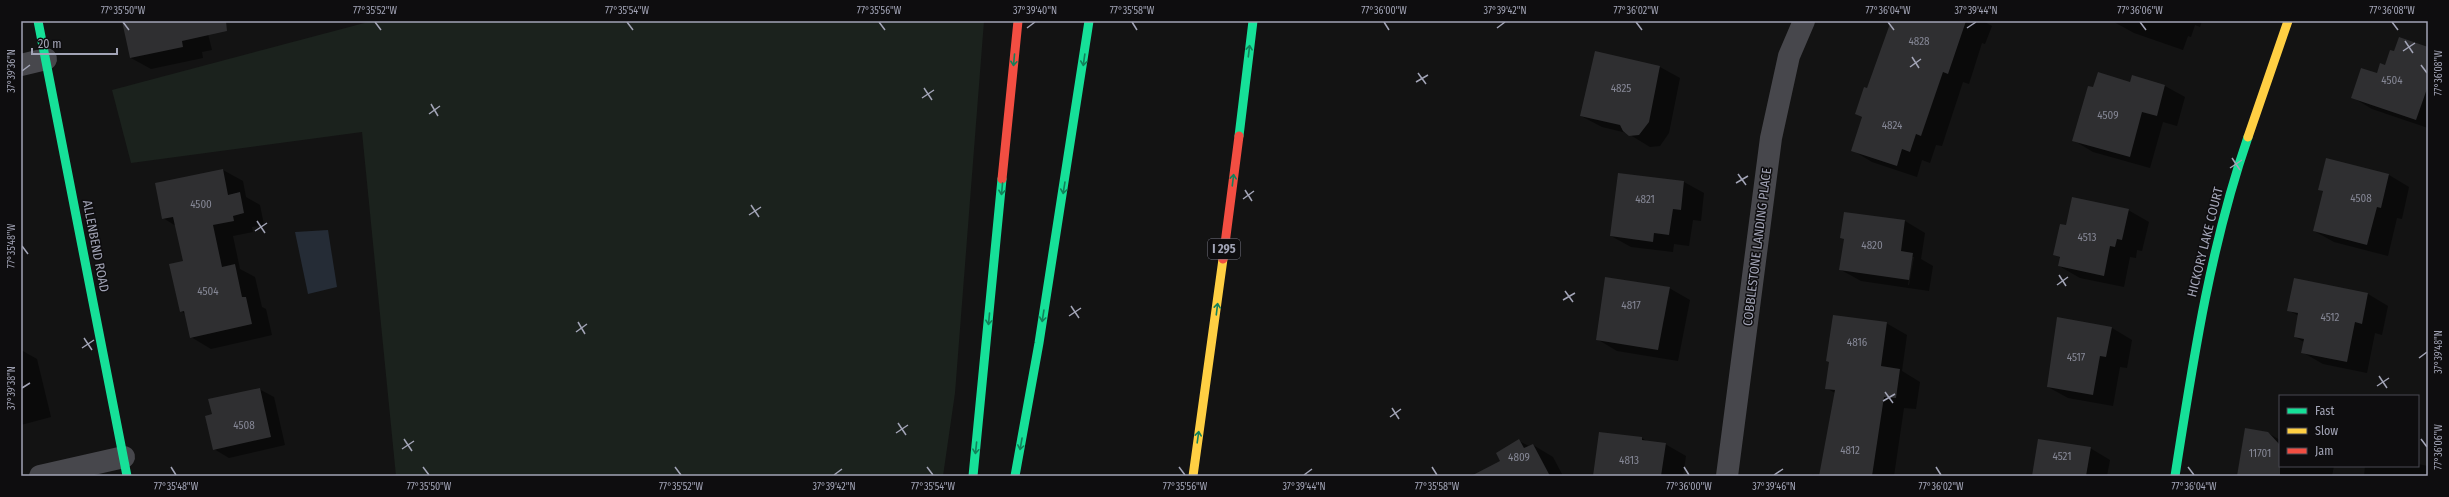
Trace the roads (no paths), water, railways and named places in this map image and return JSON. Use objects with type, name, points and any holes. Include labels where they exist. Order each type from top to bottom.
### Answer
[{"type":"main road","name":"ALLENBEND ROAD","points":[[38,21],[126,467]]},
{"type":"main road","points":[[973,476],[1018,21]]},
{"type":"main road","points":[[1015,476],[1040,335],[1089,21]]},
{"type":"main road","name":"I 295","points":[[1193,476],[1215,324],[1253,21]]},
{"type":"main road","name":"HICKORY LAKE COURT","points":[[2175,476],[2202,310],[2220,228],[2242,148],[2288,21]]},
{"type":"street","name":"COBBLESTONE LANDING PLACE","points":[[1727,476],[1771,138],[1789,56],[1804,21]]},
{"type":"street","points":[[21,64],[46,59]]},
{"type":"street","points":[[40,476],[126,467]]}]
